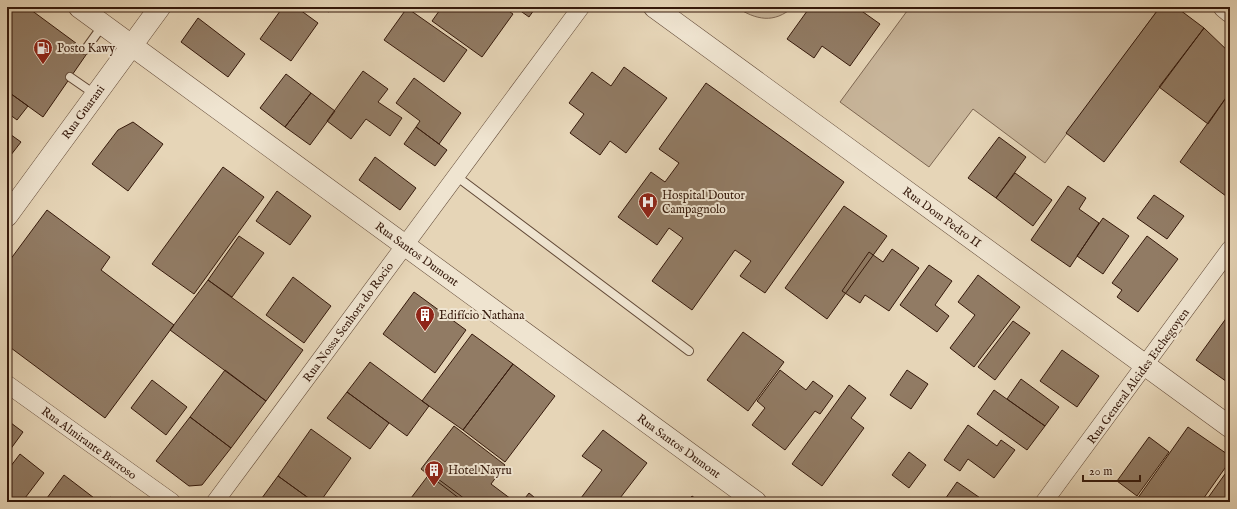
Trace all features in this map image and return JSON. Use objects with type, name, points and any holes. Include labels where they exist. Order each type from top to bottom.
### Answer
[{"type":"street","name":"Rua Santos Dumont","points":[[79,7],[756,502]]},
{"type":"street","name":"Rua Guarani","points":[[7,216],[160,7]]},
{"type":"street","name":"Rua Nossa Senhora do Rocio","points":[[215,502],[581,7]]},
{"type":"street","name":"Rua Dom Pedro II","points":[[654,7],[1230,427]]},
{"type":"street","points":[[1224,7],[1230,12]]},
{"type":"street","name":"Rua General Alcides Etchegoyen","points":[[1044,502],[1146,366],[1230,249]]},
{"type":"street","name":"Rua Almirante Barroso","points":[[7,384],[172,502]]},
{"type":"lane","points":[[85,50],[103,24]]},
{"type":"lane","points":[[70,77],[96,95]]},
{"type":"lane","points":[[456,176],[689,351]]},
{"type":"shaded area","points":[[736,7],[793,7],[779,16],[765,18],[751,15]]},
{"type":"shaded area","points":[[910,7],[1160,7],[1045,163],[973,109],[929,167],[840,102]]},
{"type":"building","name":"Posto Kawy","points":[[7,7],[27,7],[88,52],[43,117],[7,91]]},
{"type":"building","points":[[283,7],[296,7],[318,23],[291,61],[260,39]]},
{"type":"building","points":[[322,7],[333,7],[329,12]]},
{"type":"building","points":[[442,7],[503,7],[513,14],[482,57],[432,21]]},
{"type":"building","points":[[515,7],[536,7],[529,17]]},
{"type":"building","points":[[810,7],[846,7],[849,9],[850,7],[856,7],[880,24],[850,66],[822,46],[814,58],[787,39]]},
{"type":"building","points":[[1160,7],[1176,7],[1204,28],[1104,162],[1066,133]]},
{"type":"building","points":[[407,8],[467,50],[444,82],[384,40]]},
{"type":"building","points":[[198,18],[245,54],[228,77],[181,42]]},
{"type":"building","points":[[1204,28],[1230,53],[1230,92],[1208,124],[1159,87]]},
{"type":"building","points":[[624,67],[667,98],[626,153],[610,141],[600,155],[570,133],[584,114],[569,103],[592,72],[611,86]]},
{"type":"building","points":[[363,71],[388,89],[378,102],[402,118],[390,136],[366,119],[351,139],[327,121]]},
{"type":"building","points":[[286,74],[311,93],[285,127],[260,108]]},
{"type":"building","points":[[414,78],[461,113],[439,144],[416,127],[420,121],[396,103]]},
{"type":"building","points":[[706,83],[844,182],[765,293],[740,276],[751,261],[735,250],[692,310],[652,281],[683,238],[669,228],[657,245],[618,217],[651,172],[665,182],[679,163],[659,149]]},
{"type":"building","points":[[7,91],[28,106],[17,120],[9,114],[7,117]]},
{"type":"building","points":[[1230,92],[1230,199],[1180,162]]},
{"type":"building","points":[[311,93],[335,111],[310,145],[285,127]]},
{"type":"building","points":[[133,122],[163,144],[128,191],[92,164],[118,130]]},
{"type":"building","points":[[416,127],[447,150],[435,166],[404,144]]},
{"type":"building","points":[[7,132],[21,142],[7,160]]},
{"type":"building","points":[[999,137],[1026,157],[996,198],[968,178]]},
{"type":"building","points":[[375,157],[416,188],[400,210],[359,180]]},
{"type":"building","points":[[223,167],[264,197],[194,294],[152,264]]},
{"type":"building","points":[[1015,173],[1052,200],[1033,226],[996,198]]},
{"type":"building","points":[[1068,186],[1086,198],[1079,209],[1099,223],[1070,267],[1031,240]]},
{"type":"building","points":[[277,191],[311,216],[290,245],[256,221]]},
{"type":"building","points":[[1154,195],[1184,216],[1167,239],[1137,218]]},
{"type":"building","points":[[844,206],[887,236],[827,319],[785,288]]},
{"type":"building","points":[[47,210],[110,257],[101,270],[174,325],[105,418],[7,345],[7,264]]},
{"type":"building","points":[[1103,218],[1129,236],[1103,274],[1077,256]]},
{"type":"building","points":[[239,236],[264,253],[232,297],[208,280]]},
{"type":"building","points":[[1147,236],[1178,259],[1138,312],[1117,297],[1122,290],[1112,283]]},
{"type":"building","points":[[892,249],[919,268],[889,311],[865,295],[860,303],[842,291],[869,252],[883,262]]},
{"type":"building","points":[[929,265],[952,281],[935,305],[949,316],[937,332],[900,305]]},
{"type":"building","points":[[978,275],[1020,307],[974,367],[950,348],[975,315],[958,302]]},
{"type":"building","points":[[293,277],[331,306],[304,343],[266,315]]},
{"type":"building","points":[[208,280],[303,350],[266,401],[170,330]]},
{"type":"building","name":"Edifício Nathana","points":[[414,292],[466,330],[435,373],[383,334]]},
{"type":"building","points":[[1230,313],[1230,384],[1196,360]]},
{"type":"building","points":[[1013,321],[1030,333],[995,380],[978,367]]},
{"type":"building","points":[[743,332],[784,362],[748,411],[707,380]]},
{"type":"building","points":[[472,334],[513,364],[463,430],[422,401]]},
{"type":"building","points":[[1062,350],[1099,376],[1077,407],[1040,381]]},
{"type":"building","points":[[370,362],[429,406],[407,436],[347,392]]},
{"type":"building","points":[[513,364],[555,396],[505,462],[463,430]]},
{"type":"building","points":[[225,370],[266,401],[231,448],[190,417]]},
{"type":"building","points":[[780,370],[806,390],[813,381],[833,396],[820,414],[815,411],[785,450],[752,425],[765,408],[757,401]]},
{"type":"building","points":[[907,370],[928,384],[911,409],[890,395]]},
{"type":"building","points":[[1021,379],[1059,407],[1045,426],[1007,399]]},
{"type":"building","points":[[152,380],[187,407],[166,435],[131,408]]},
{"type":"building","points":[[849,385],[866,398],[851,418],[864,428],[822,486],[792,464]]},
{"type":"building","points":[[994,390],[1045,426],[1027,450],[977,414]]},
{"type":"building","points":[[347,392],[389,423],[370,449],[327,418]]},
{"type":"building","points":[[190,417],[231,448],[202,485],[189,486],[156,461]]},
{"type":"building","points":[[7,420],[23,432],[7,454]]},
{"type":"building","points":[[968,425],[997,446],[1001,440],[1015,450],[994,478],[968,459],[960,471],[944,460]]},
{"type":"building","points":[[454,426],[505,465],[491,484],[515,502],[464,502],[421,469]]},
{"type":"building","points":[[1188,427],[1230,456],[1230,461],[1201,502],[1135,502]]},
{"type":"building","points":[[311,429],[351,458],[320,502],[314,502],[278,476]]},
{"type":"building","points":[[603,430],[647,463],[617,502],[578,502],[602,470],[582,456]]},
{"type":"building","points":[[1149,437],[1169,452],[1137,496],[1117,481]]},
{"type":"building","points":[[909,452],[926,465],[909,488],[892,475]]},
{"type":"building","points":[[20,454],[44,473],[22,502],[7,502],[7,471]]},
{"type":"building","points":[[1230,467],[1230,502],[1205,502]]},
{"type":"building","name":"Hotel Nayru","points":[[430,473],[469,502],[408,502]]},
{"type":"building","points":[[64,475],[98,501],[98,502],[44,502]]},
{"type":"building","points":[[278,476],[314,502],[259,502]]},
{"type":"building","points":[[957,482],[986,502],[943,502]]},
{"type":"building","points":[[529,493],[540,502],[522,502]]},
{"type":"building","points":[[692,496],[700,502],[687,502]]},
{"type":"building","points":[[110,497],[117,502],[106,502]]},
{"type":"place","name":"Posto Kawy","points":[[43,65]]},
{"type":"place","name":"Hospital Doutor Campagnolo","points":[[648,219]]},
{"type":"place","name":"Edifício Nathana","points":[[425,332]]},
{"type":"place","name":"Hotel Nayru","points":[[434,487]]}]
